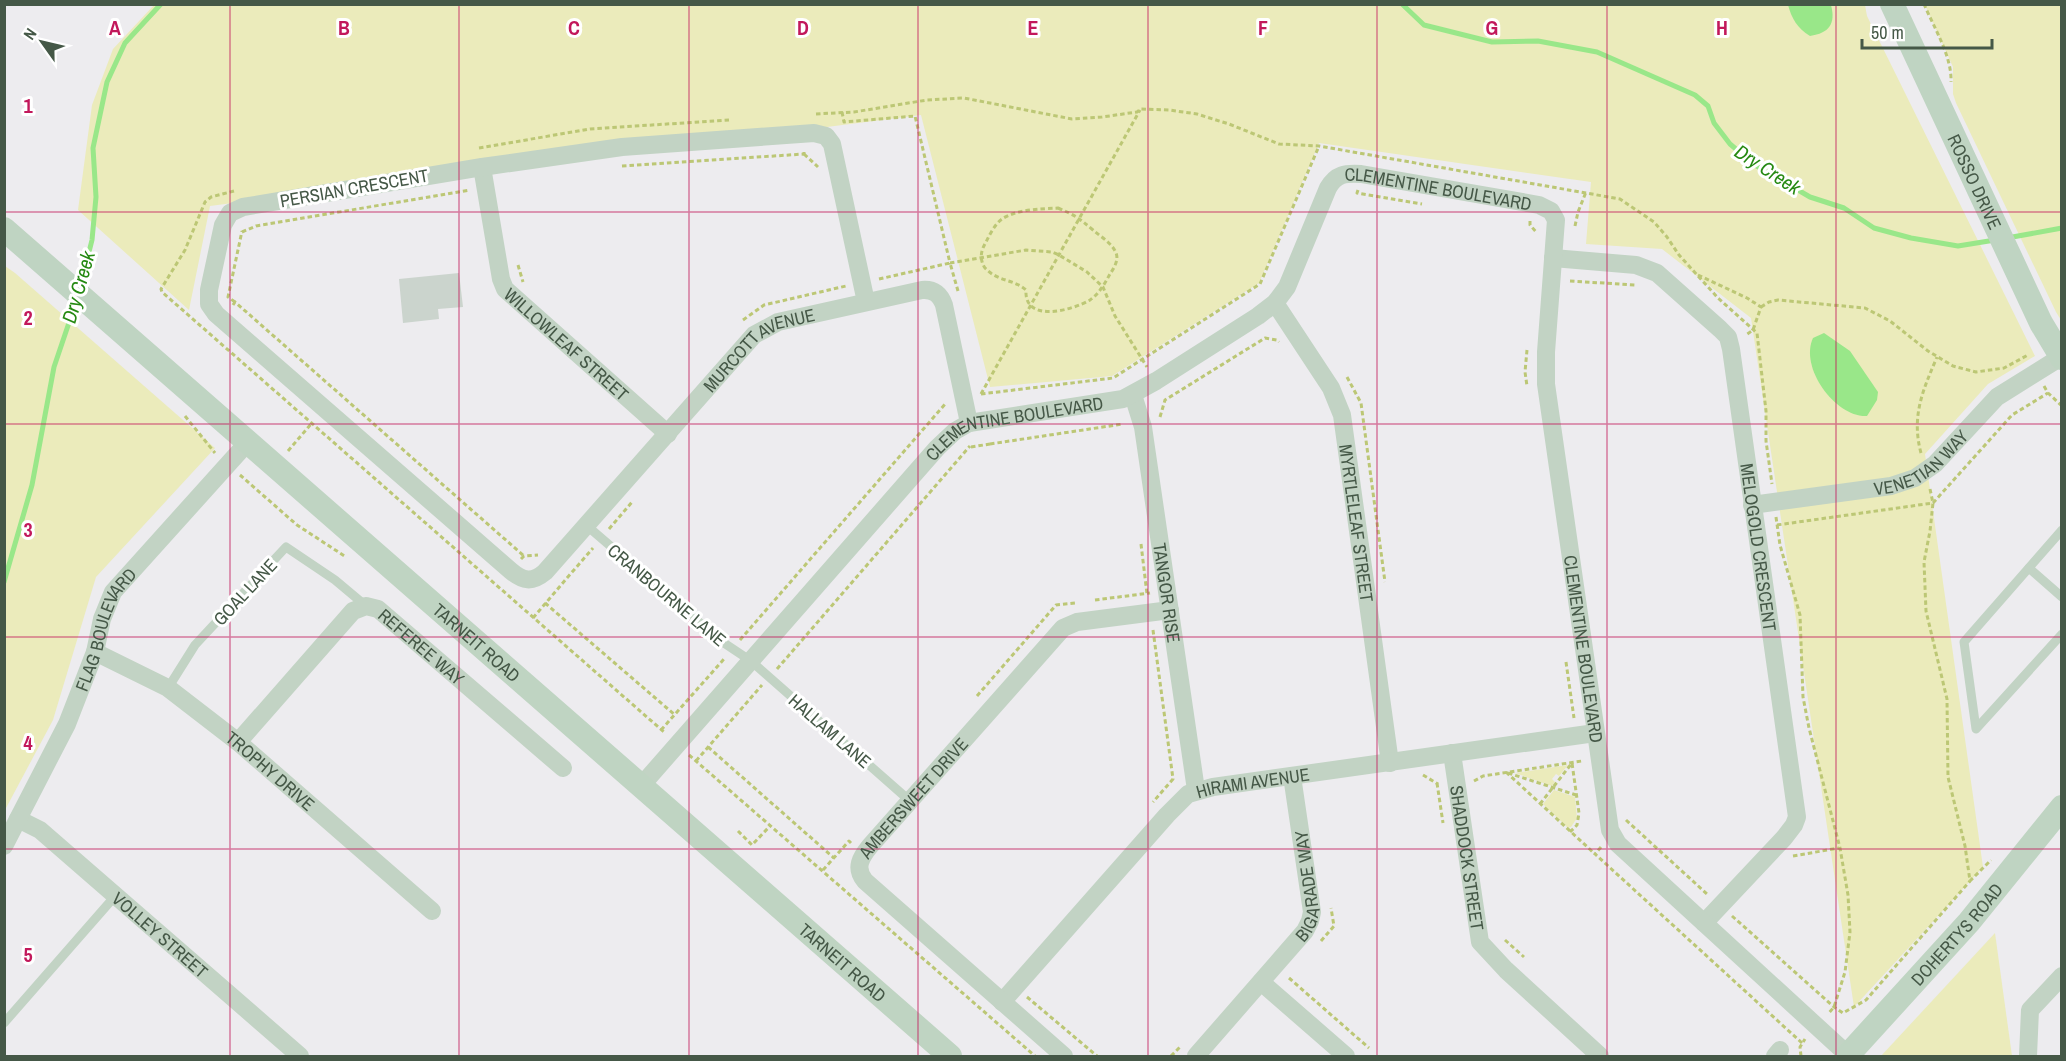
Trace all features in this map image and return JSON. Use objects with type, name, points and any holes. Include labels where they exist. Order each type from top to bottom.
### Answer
[{"type":"street","name":"ROSSO DRIVE","points":[[1892,4],[2033,307],[2058,352]]},
{"type":"street","name":"PERSIAN CRESCENT","points":[[530,580],[524,580],[510,571],[231,327],[208,304],[223,225],[230,213],[243,207],[482,166],[622,147],[821,134],[826,136],[832,144],[874,300]]},
{"type":"street","name":"WILLOWLEAF STREET","points":[[482,166],[501,279],[505,289],[668,434]]},
{"type":"street","name":"CLEMENTINE BOULEVARD","points":[[641,786],[952,433],[977,422],[1117,401],[1133,395],[1258,316],[1275,303],[1293,274],[1331,183],[1344,173],[1361,174],[1543,207],[1551,211],[1556,220],[1546,352],[1546,384],[1595,733],[1612,836]]},
{"type":"street","name":"TARNEIT ROAD","points":[[4,229],[950,1056]]},
{"type":"street","name":"MELOGOLD CRESCENT","points":[[1553,258],[1636,265],[1657,273],[1728,337],[1797,817],[1794,825],[1726,911],[1704,923]]},
{"type":"street","name":"MURCOTT AVENUE","points":[[530,580],[545,572],[754,335],[778,322],[929,289],[941,298],[944,305]]},
{"type":"street","name":"MYRTLELEAF STREET","points":[[1275,303],[1339,403],[1390,763]]},
{"type":"street","points":[[944,305],[977,422]]},
{"type":"street","name":"VENETIAN WAY","points":[[1752,505],[1891,486],[1915,478],[1935,464],[1997,397],[2058,352]]},
{"type":"street","name":"TANGOR RISE","points":[[1133,395],[1151,419],[1167,590],[1196,790]]},
{"type":"street","name":"FLAG BOULEVARD","points":[[4,846],[67,724],[95,652],[102,619],[113,592],[248,442]]},
{"type":"street","name":"REFEREE WAY","points":[[238,742],[353,611],[366,606],[378,609],[563,768]]},
{"type":"street","name":"AMBERSWEET DRIVE","points":[[1064,1056],[860,875],[858,866],[863,854],[1063,628],[1077,622],[1170,610]]},
{"type":"street","name":"TROPHY DRIVE","points":[[95,652],[168,688],[238,742],[432,911]]},
{"type":"street","name":"HIRAMI AVENUE","points":[[1002,1002],[1167,815],[1188,794],[1196,790],[1595,733]]},
{"type":"street","name":"SHADDOCK STREET","points":[[1452,753],[1480,942],[1506,970],[1600,1056]]},
{"type":"street","name":"BIGARADE WAY","points":[[1196,1056],[1305,931],[1310,921],[1312,912],[1292,776]]},
{"type":"street","name":"DOHERTYS ROAD","points":[[1848,1056],[1969,922],[2061,807]]},
{"type":"street","name":"VOLLEY STREET","points":[[18,819],[40,831],[300,1056]]},
{"type":"street","points":[[1612,836],[1848,1056]]},
{"type":"street","points":[[2028,1056],[2030,1010],[2061,976]]},
{"type":"street","points":[[1261,982],[1346,1056]]},
{"type":"lane","name":"CRANBOURNE LANE","points":[[586,525],[721,642],[750,661]]},
{"type":"lane","points":[[2061,530],[1964,642],[1976,729],[2061,634]]},
{"type":"lane","name":"GOAL LANE","points":[[168,688],[195,645],[285,547],[335,580],[366,606]]},
{"type":"lane","points":[[2029,568],[2061,597]]},
{"type":"lane","name":"HALLAM LANE","points":[[750,661],[910,801]]},
{"type":"lane","points":[[4,1023],[116,895]]},
{"type":"path","points":[[981,394],[1141,109]]},
{"type":"path","points":[[842,112],[844,122],[915,116],[950,263],[961,298],[944,305]]},
{"type":"path","points":[[620,166],[804,154],[802,134]]},
{"type":"path","points":[[499,145],[503,164]]},
{"type":"path","points":[[1319,146],[1620,199],[1654,222],[1718,298],[1757,333],[1766,411],[1766,441],[1780,545],[1800,615],[1803,697],[1840,848],[1848,895],[1850,932],[1845,972],[1834,1008],[1802,1043],[1801,1056]]},
{"type":"path","points":[[242,232],[256,226],[485,187]]},
{"type":"path","points":[[1573,260],[1575,223],[1586,192]]},
{"type":"path","points":[[1058,208],[1080,218],[1111,244],[1117,254],[1117,261],[1103,287],[1090,299],[1046,313],[1031,305],[1025,298],[1026,290],[1022,286],[992,275],[983,266],[980,258],[983,246],[1002,219],[1034,210],[1058,208]]},
{"type":"path","points":[[742,321],[749,314],[764,306],[870,280],[1026,250],[1052,252],[1087,272],[1103,287],[1115,316],[1167,399]]},
{"type":"path","points":[[517,262],[522,281],[531,289]]},
{"type":"path","points":[[1696,274],[1761,307]]},
{"type":"path","points":[[870,280],[874,300]]},
{"type":"path","points":[[1569,292],[1570,281],[1643,285]]},
{"type":"path","points":[[1730,346],[1753,330],[1761,307],[1768,302],[1778,300],[1865,308],[1890,321],[1945,362],[1976,372],[2004,368],[2058,352]]},
{"type":"path","points":[[696,760],[971,447],[1151,419],[1167,399],[1265,338],[1277,340],[1281,345],[1296,335]]},
{"type":"path","points":[[1342,370],[1354,387],[1361,403],[1386,590]]},
{"type":"path","points":[[977,422],[981,394],[979,384]]},
{"type":"path","points":[[179,409],[208,447],[297,525],[348,558]]},
{"type":"path","points":[[934,417],[971,447]]},
{"type":"path","points":[[1151,419],[1161,428]]},
{"type":"path","points":[[567,578],[639,494]]},
{"type":"path","points":[[510,571],[524,556],[538,555],[545,547]]},
{"type":"path","points":[[1090,601],[1167,590]]},
{"type":"path","points":[[1147,593],[1173,779],[1150,806]]},
{"type":"path","points":[[972,702],[1056,606],[1079,602]]},
{"type":"path","points":[[545,603],[675,715]]},
{"type":"path","points":[[708,747],[834,858]]},
{"type":"path","points":[[1414,777],[1426,775],[1441,785],[1475,781],[1483,776],[1506,772],[1599,760]]},
{"type":"path","points":[[1540,804],[1572,763]]},
{"type":"path","points":[[1570,832],[1579,819],[1572,763]]},
{"type":"path","points":[[1506,772],[1576,795]]},
{"type":"path","points":[[1506,772],[1802,1043]]},
{"type":"path","points":[[1595,854],[1626,819],[1834,1008],[1843,1012],[1866,1000],[1970,881]]},
{"type":"path","points":[[738,831],[753,845],[770,826]]},
{"type":"path","points":[[1786,863],[1793,855],[1840,848]]},
{"type":"path","points":[[1726,911],[1740,910]]},
{"type":"path","points":[[1498,934],[1524,957]]},
{"type":"path","points":[[1289,978],[1369,1048]]},
{"type":"path","points":[[1004,1029],[1029,999]]},
{"type":"path","points":[[1171,1056],[1187,1039]]},
{"type":"shaded area","points":[[154,5],[1865,5],[1867,16],[2035,356],[1988,384],[1925,454],[1983,867],[1854,1007],[1751,318],[1662,249],[1586,244],[1591,182],[1319,143],[1259,283],[1112,376],[990,387],[921,115],[210,206],[189,310],[78,210],[92,105],[113,49]]},
{"type":"shaded area","points":[[1788,5],[1831,5],[1832,22],[1822,33],[1810,36],[1796,23]]},
{"type":"shaded area","points":[[1925,5],[2061,5],[2061,320],[1956,103],[1953,94],[1953,67]]},
{"type":"shaded area","points":[[5,266],[215,448],[96,577],[53,720],[5,810]]},
{"type":"shaded area","points":[[1824,333],[1850,351],[1878,392],[1877,400],[1867,416],[1844,409],[1823,389],[1816,376],[1811,363],[1810,350],[1813,338]]},
{"type":"shaded area","points":[[1568,765],[1559,776],[1556,774],[1552,779],[1555,782],[1552,786],[1515,773]]},
{"type":"shaded area","points":[[1554,790],[1575,797],[1577,818],[1571,827],[1568,828],[1543,804]]},
{"type":"shaded area","points":[[1995,933],[2012,1056],[1881,1056]]},
{"type":"building","points":[[459,273],[463,307],[438,309],[439,319],[403,323],[399,279]]},
{"type":"waterway","name":"Dry Creek","points":[[80,288],[92,240],[96,197],[93,148],[107,82],[125,43],[161,4]]},
{"type":"waterway","name":"Dry Creek","points":[[1402,4],[1424,25],[1492,42],[1538,41],[1597,52],[1695,95],[1708,106],[1714,123],[1730,144],[1755,165],[1810,197],[1844,208],[1874,228],[1911,238],[1958,246],[1995,240]]},
{"type":"waterway","name":"Dry Creek","points":[[2007,238],[2062,228]]},
{"type":"waterway","name":"Dry Creek","points":[[4,582],[32,485],[54,367],[76,302]]}]
